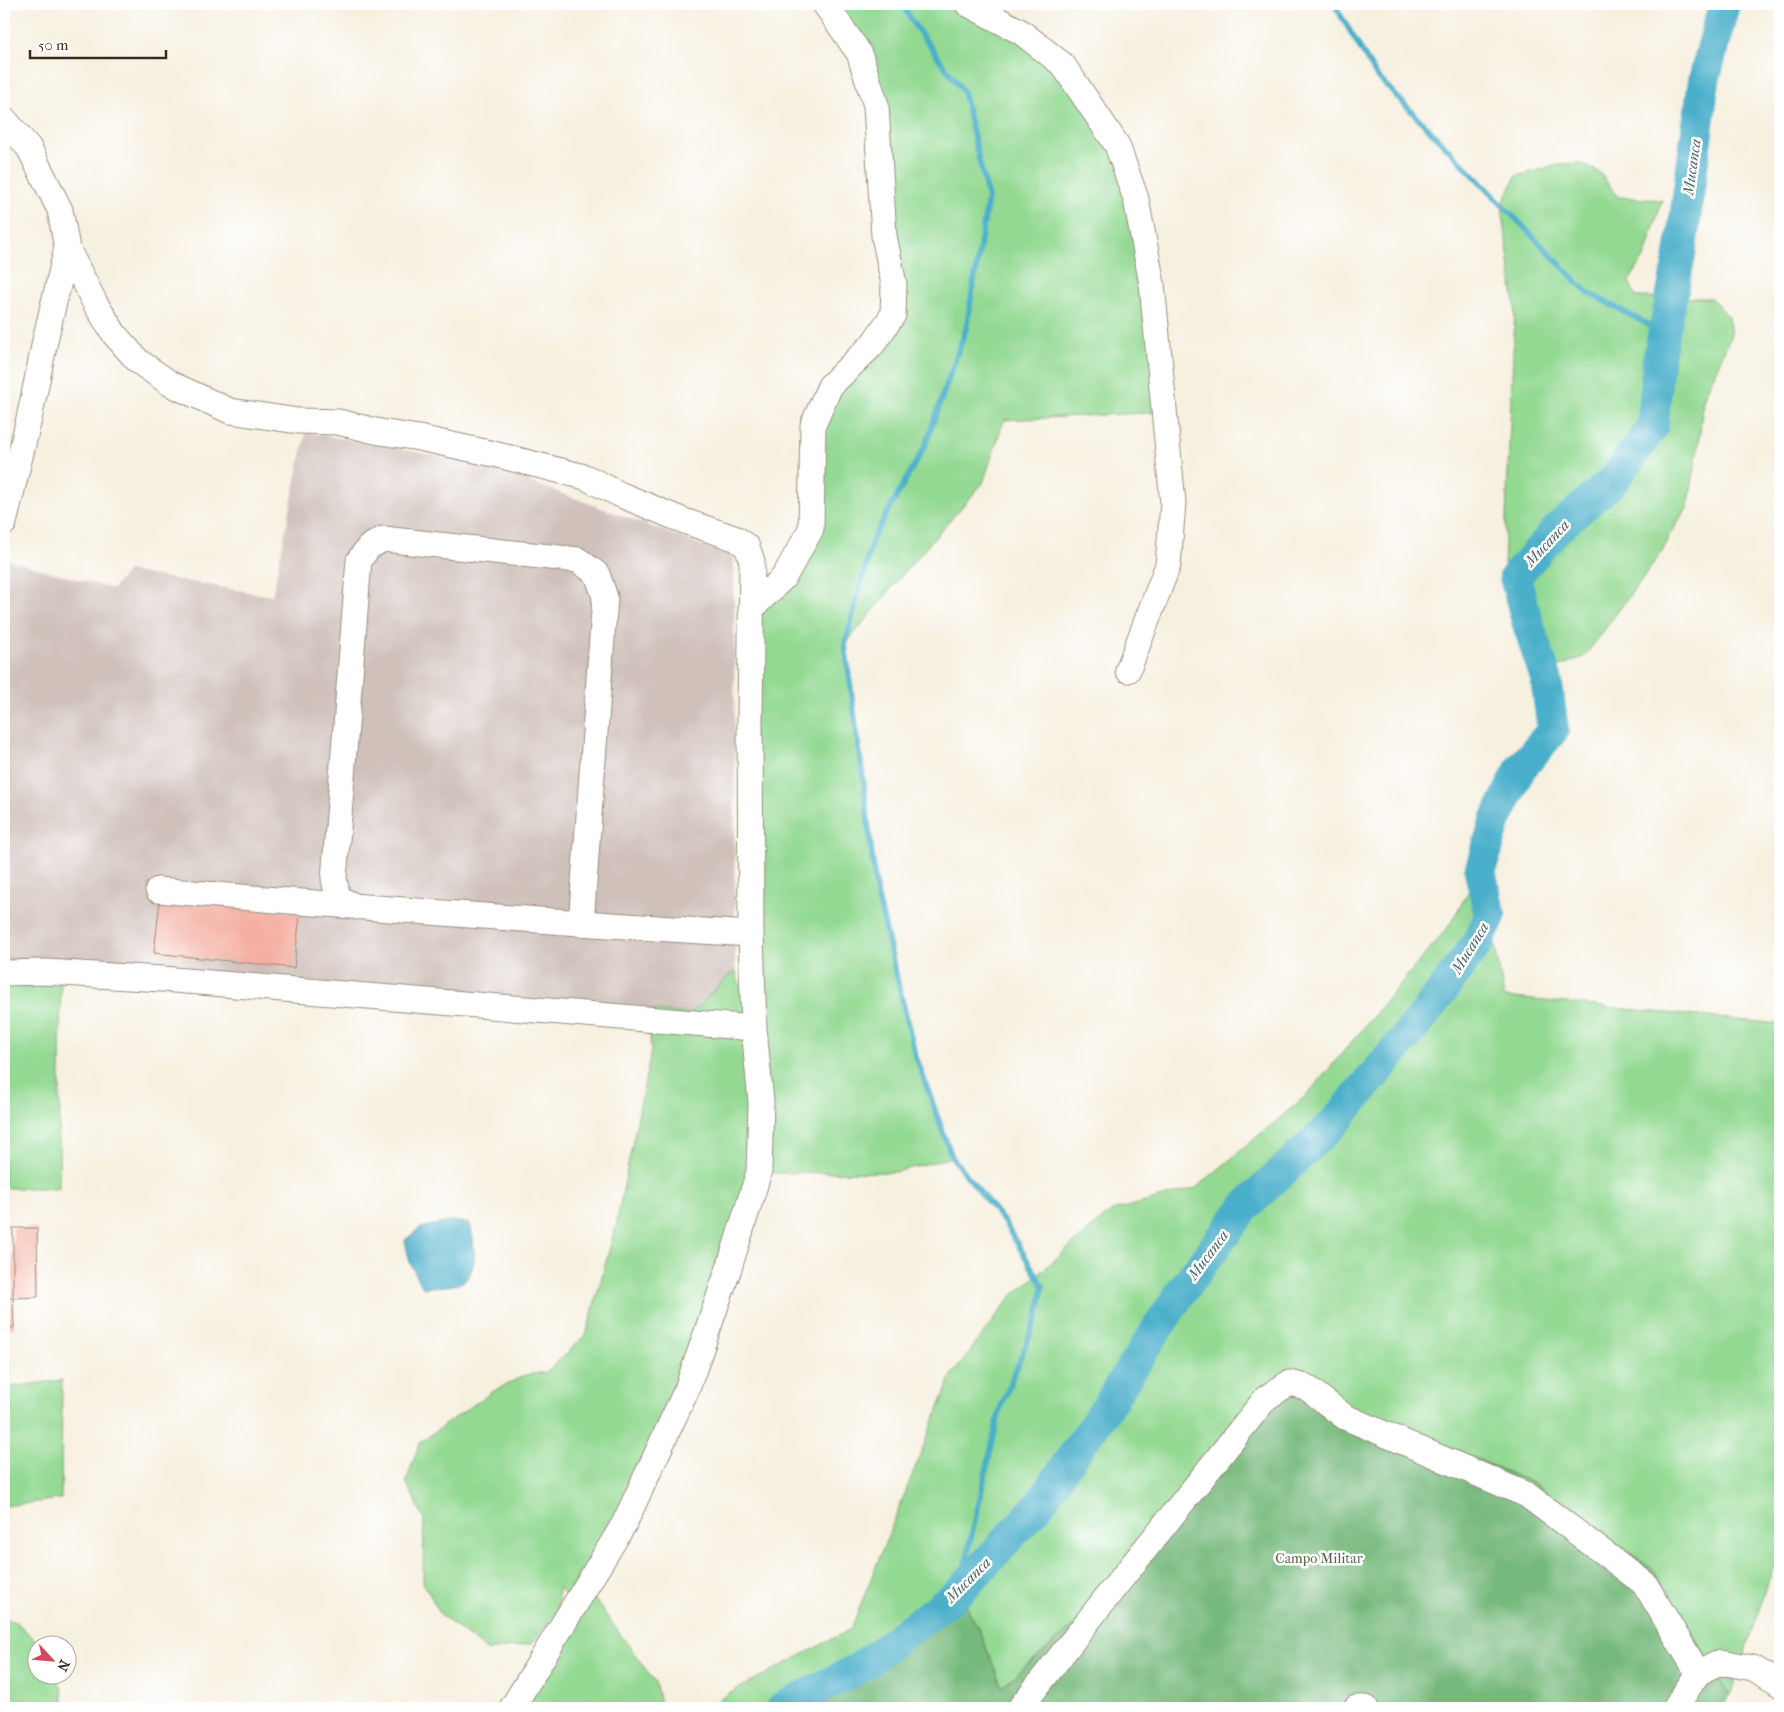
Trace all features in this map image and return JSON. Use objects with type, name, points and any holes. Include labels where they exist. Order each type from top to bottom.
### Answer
[{"type":"street","points":[[751,610],[784,577],[811,529],[812,425],[830,386],[872,345],[893,315],[894,284],[884,236],[876,105],[859,53],[825,4]]},
{"type":"street","points":[[968,4],[1021,32],[1063,65],[1117,145],[1136,199],[1152,284],[1172,503],[1168,565],[1128,670]]},
{"type":"street","points":[[4,119],[29,148],[60,210],[67,248],[95,302],[115,335],[138,361],[171,384],[230,411],[298,421],[338,422],[494,454],[585,477],[618,494],[684,521],[737,539],[747,547],[752,561],[751,934],[754,1028],[761,1102],[759,1172],[729,1268],[687,1389],[624,1524],[512,1708]]},
{"type":"street","points":[[4,523],[67,248]]},
{"type":"street","points":[[357,907],[338,898],[334,880],[359,560],[369,547],[383,539],[578,560],[597,574],[605,597],[581,924]]},
{"type":"street","points":[[158,890],[581,924],[751,934]]},
{"type":"street","points":[[4,973],[46,972],[162,979],[754,1028]]},
{"type":"street","points":[[1020,1708],[1266,1398],[1289,1383],[1306,1387],[1345,1417],[1527,1495],[1645,1584],[1698,1673]]},
{"type":"street","points":[[1675,1708],[1698,1673],[1721,1662],[1753,1668],[1780,1684]]},
{"type":"street","points":[[1356,1708],[1366,1708]]},
{"type":"shaded area","points":[[306,432],[482,464],[734,557],[735,970],[690,1014],[4,958],[4,559],[113,589],[128,571],[272,596]]},
{"type":"green space","points":[[825,4],[968,4],[1021,32],[1117,145],[1164,412],[1004,420],[983,483],[908,568],[845,645],[876,889],[915,1054],[952,1157],[896,1172],[759,1173],[593,1597],[655,1682],[661,1708],[512,1708],[576,1605],[558,1587],[558,1610],[531,1644],[488,1651],[441,1615],[423,1582],[424,1519],[406,1482],[420,1442],[492,1392],[525,1375],[547,1372],[586,1335],[616,1225],[651,1051],[648,1010],[690,1014],[735,970],[753,1026],[751,609],[811,529],[813,425],[893,315],[876,105]]},
{"type":"green space","points":[[1581,163],[1599,172],[1618,197],[1662,200],[1645,256],[1629,281],[1636,297],[1711,298],[1728,316],[1731,335],[1703,400],[1699,442],[1688,507],[1668,537],[1662,552],[1584,657],[1544,672],[1528,624],[1504,564],[1515,308],[1502,206],[1516,176],[1561,164]]},
{"type":"green space","points":[[1480,871],[1504,997],[1780,1024],[1780,1547],[1730,1696],[1653,1570],[1535,1484],[1448,1447],[1357,1412],[1076,1624],[1001,1687],[979,1630],[959,1592],[859,1668],[782,1708],[707,1708],[730,1693],[851,1629],[952,1375],[1011,1297],[1112,1211],[1196,1188],[1307,1095],[1449,926]]},
{"type":"green space","points":[[4,958],[61,962],[59,1188],[4,1188]]},
{"type":"green space","points":[[4,1356],[9,1358],[10,1387],[62,1380],[61,1499],[4,1506]]},
{"type":"green space","name":"Campo Militar","points":[[1288,1374],[1357,1412],[1448,1447],[1535,1484],[1654,1570],[1730,1696],[1721,1708],[782,1708],[859,1668],[959,1592],[979,1630],[1002,1687],[1076,1624]]},
{"type":"green space","points":[[4,1618],[17,1623],[29,1634],[28,1684],[60,1684],[62,1689],[64,1708],[12,1708],[4,1693]]},
{"type":"water","points":[[453,1221],[470,1224],[474,1257],[470,1274],[458,1284],[423,1288],[410,1263],[405,1240],[420,1228]]},
{"type":"building","points":[[160,900],[300,914],[294,968],[154,953]]},
{"type":"building","points":[[13,1228],[37,1228],[38,1297],[13,1298]]},
{"type":"building","points":[[4,1298],[13,1298],[14,1328],[4,1328]]},
{"type":"waterway","points":[[902,4],[915,26],[963,91],[988,198],[966,329],[925,446],[873,538],[845,645],[876,889],[915,1054],[952,1157],[1004,1222],[1043,1286],[1038,1315],[1000,1409],[959,1592]]},
{"type":"waterway","points":[[1334,4],[1376,75],[1587,292],[1664,333]]},
{"type":"waterway","name":"Mucanca","points":[[782,1708],[859,1668],[959,1592],[1038,1506],[1110,1402],[1183,1289],[1245,1207],[1336,1121],[1422,1018],[1478,942],[1490,916],[1480,871],[1496,820],[1520,769],[1553,730],[1546,678],[1515,577],[1558,528],[1613,481],[1653,426],[1658,360],[1680,255],[1704,80],[1724,4]]}]
